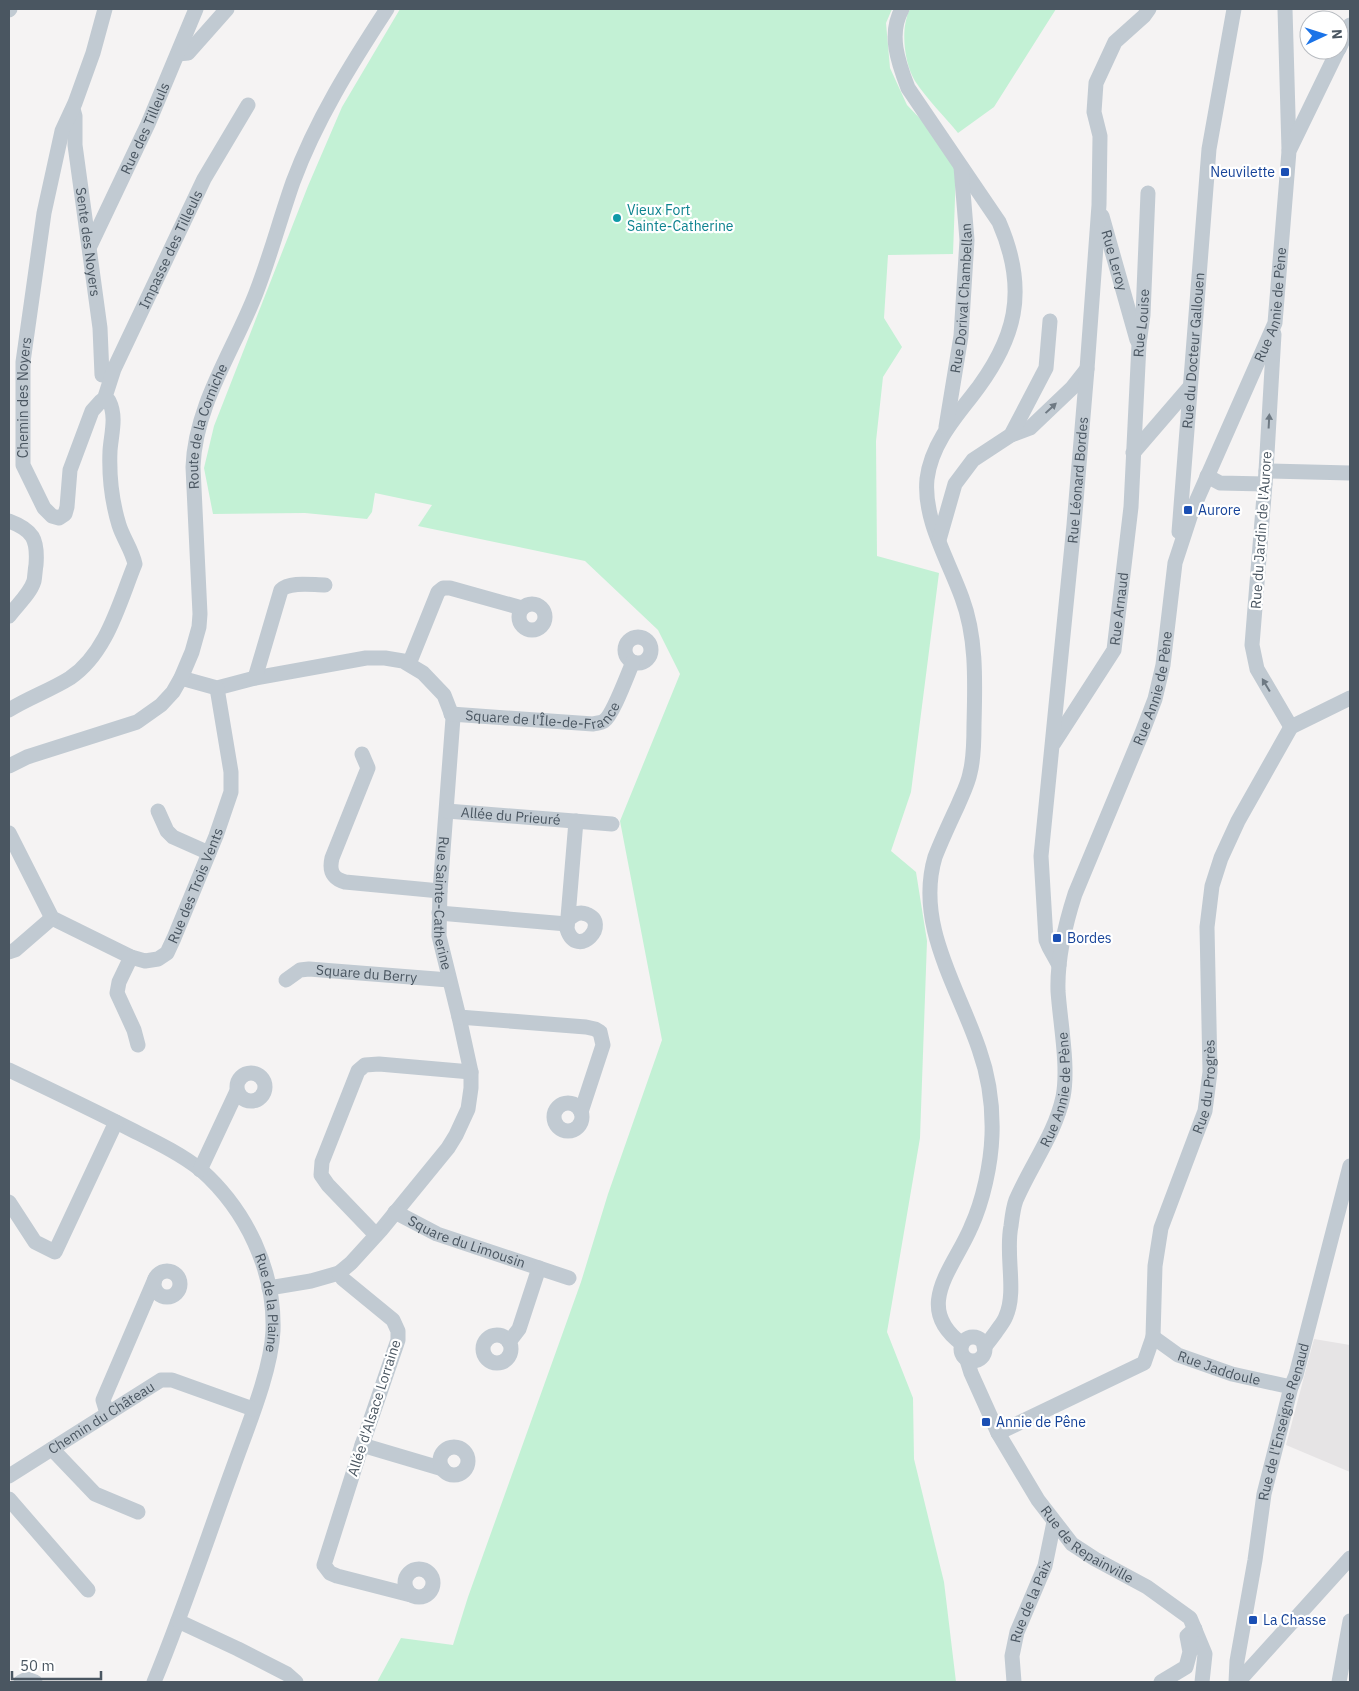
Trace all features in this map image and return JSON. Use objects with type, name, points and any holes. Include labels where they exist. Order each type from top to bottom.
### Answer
[{"type":"street","name":"Chemin des Noyers","points":[[102,401],[92,411],[70,470],[65,514],[59,518],[52,516],[44,508],[23,465],[23,362],[44,213],[62,131],[93,53],[105,9]]},
{"type":"street","name":"Rue des Tilleuls","points":[[90,246],[148,124],[196,9]]},
{"type":"street","points":[[178,54],[188,54],[228,9]]},
{"type":"street","name":"Route de la Corniche","points":[[9,766],[27,757],[137,722],[161,705],[173,692],[181,678],[196,642],[200,614],[194,457],[198,433],[206,407],[256,294],[294,181],[309,147],[340,84],[387,9]]},
{"type":"street","points":[[902,9],[895,28],[895,43],[900,67],[908,88],[999,222],[1013,261],[1015,293],[1010,327],[997,359],[986,378],[945,431],[933,456],[927,482],[930,510],[939,540]]},
{"type":"street","name":"Rue Léonard Bordes","points":[[1059,966],[1046,940],[1041,856],[1087,369],[1099,205],[1100,136],[1094,112],[1096,83],[1116,42],[1149,9]]},
{"type":"street","name":"Rue du Docteur Gallouen","points":[[1178,551],[1189,388],[1209,149],[1234,9]]},
{"type":"street","points":[[1285,9],[1290,151]]},
{"type":"street","name":"Rue Annie de Pène","points":[[939,540],[961,595],[971,627],[974,672],[974,753],[970,774],[931,870],[929,893],[931,918],[947,970],[979,1048],[987,1075],[991,1102],[992,1136],[981,1199],[968,1234],[941,1283],[938,1306],[945,1324],[955,1339],[962,1344],[967,1339],[977,1351],[998,1329],[1006,1317],[1010,1298],[1008,1253],[1010,1229],[1016,1202],[1053,1127],[1063,1096],[1064,1073],[1058,992],[1059,966],[1063,939],[1075,894],[1155,699],[1163,666],[1175,563],[1192,511],[1275,324],[1290,151],[1334,60]]},
{"type":"street","name":"Impasse des Tilleuls","points":[[102,401],[114,369],[204,179],[248,105]]},
{"type":"street","name":"Sente des Noyers","points":[[72,108],[75,116],[74,145],[90,246],[100,328],[102,401]]},
{"type":"street","name":"Rue Dorival Chambellan","points":[[945,431],[961,336],[967,240],[961,166]]},
{"type":"street","name":"Rue Louise","points":[[1133,453],[1138,344],[1143,315],[1148,193]]},
{"type":"street","name":"Rue Leroy","points":[[1099,205],[1138,344]]},
{"type":"street","points":[[1011,435],[1046,368],[1050,321]]},
{"type":"street","name":"Rue du Jardin de l'Aurore","points":[[1275,324],[1266,477],[1252,645],[1257,669],[1291,727]]},
{"type":"street","points":[[939,540],[955,484],[973,460],[1011,435],[1030,428],[1072,388],[1087,369]]},
{"type":"street","points":[[1133,453],[1189,388]]},
{"type":"street","points":[[9,710],[70,677],[92,658],[104,640],[135,564],[132,551],[119,526],[113,499],[110,454],[114,410],[109,402],[102,401]]},
{"type":"street","name":"Rue Arnaud","points":[[1052,746],[1114,650],[1131,506],[1133,453]]},
{"type":"street","points":[[1207,476],[1220,483],[1266,477],[1350,473]]},
{"type":"street","points":[[9,521],[21,526],[32,534],[37,550],[34,581],[24,598],[9,616]]},
{"type":"street","points":[[255,678],[280,590],[291,585],[324,585]]},
{"type":"street","points":[[409,664],[438,592],[443,588],[450,588],[522,608]]},
{"type":"street","name":"Rue Sainte-Catherine","points":[[217,688],[255,678],[366,658],[385,658],[403,661],[423,673],[444,695],[453,718],[440,891],[439,936],[460,1017],[471,1072],[468,1110],[448,1148],[376,1235],[350,1263],[339,1272],[310,1281],[269,1288]]},
{"type":"street","name":"Square de l'Île-de-France","points":[[452,714],[593,724],[603,722],[608,718],[633,662]]},
{"type":"street","points":[[181,678],[217,688]]},
{"type":"street","name":"Rue des Trois Vents","points":[[52,918],[131,957],[145,961],[158,959],[167,953],[225,813],[231,792],[231,772],[217,688]]},
{"type":"street","points":[[1291,727],[1350,698]]},
{"type":"street","name":"Rue du Progrès","points":[[998,1433],[1144,1363],[1153,1337],[1155,1266],[1161,1228],[1205,1111],[1210,1072],[1206,927],[1212,886],[1221,858],[1238,821],[1291,727]]},
{"type":"street","points":[[362,754],[368,768],[332,858],[330,865],[333,876],[337,880],[345,882],[440,891]]},
{"type":"street","points":[[158,811],[173,837],[209,853]]},
{"type":"street","name":"Allée du Prieuré","points":[[447,811],[612,824]]},
{"type":"street","name":"Allée du Prieuré","points":[[439,913],[568,922],[576,821]]},
{"type":"street","points":[[9,833],[52,918],[15,950],[9,952]]},
{"type":"street","points":[[131,957],[119,982],[117,993],[134,1030],[138,1045]]},
{"type":"street","name":"Square du Berry","points":[[286,980],[300,970],[309,969],[449,980]]},
{"type":"street","points":[[460,1017],[595,1028],[600,1032],[603,1045],[581,1112]]},
{"type":"street","points":[[376,1235],[328,1185],[321,1175],[322,1162],[358,1070],[365,1065],[379,1064],[471,1072]]},
{"type":"street","name":"Rue de la Plaine","points":[[9,1070],[154,1141],[200,1170],[225,1195],[243,1220],[255,1242],[266,1275],[273,1330],[268,1364],[178,1621],[154,1682]]},
{"type":"street","points":[[200,1170],[238,1090]]},
{"type":"street","points":[[9,1202],[35,1242],[55,1252],[116,1122]]},
{"type":"street","name":"Rue de l'Enseigne Renaud","points":[[1237,1682],[1237,1660],[1255,1560],[1264,1494],[1290,1387],[1296,1375],[1350,1166]]},
{"type":"street","name":"Square du Limousin","points":[[395,1212],[437,1234],[569,1278]]},
{"type":"street","name":"Square du Limousin","points":[[509,1342],[519,1329],[539,1268]]},
{"type":"street","name":"Allée d'Alsace Lorraine","points":[[339,1272],[343,1279],[393,1320],[398,1331],[398,1340],[324,1565],[330,1573],[337,1576],[411,1595]]},
{"type":"street","points":[[107,1413],[103,1400],[155,1279]]},
{"type":"street","name":"Rue Jaddoule","points":[[1153,1337],[1178,1356],[1232,1374],[1290,1387]]},
{"type":"street","name":"Rue de Repainville","points":[[977,1351],[979,1388],[998,1433],[1038,1500],[1072,1544],[1095,1559],[1147,1587],[1190,1618],[1205,1654],[1202,1682]]},
{"type":"street","name":"Chemin du Château","points":[[9,1476],[155,1383],[166,1379],[253,1409]]},
{"type":"street","points":[[362,1445],[443,1469]]},
{"type":"street","points":[[52,1449],[96,1494],[138,1512]]},
{"type":"street","points":[[9,1499],[88,1590]]},
{"type":"street","name":"Rue de la Paix","points":[[1014,1682],[1012,1656],[1017,1632],[1044,1566],[1054,1522]]},
{"type":"street","points":[[1237,1682],[1350,1558]]},
{"type":"street","points":[[178,1621],[300,1682]]},
{"type":"street","points":[[1338,1682],[1350,1621]]},
{"type":"street","points":[[1162,1682],[1186,1667],[1190,1652],[1187,1636],[1195,1629]]},
{"type":"street","points":[[20,1682],[27,1679],[34,1682]]},
{"type":"shaded area","points":[[1314,1339],[1350,1345],[1350,1472],[1286,1445]]},
{"type":"green space","points":[[400,9],[892,9],[886,23],[890,68],[907,105],[930,129],[956,171],[953,254],[888,255],[884,318],[902,347],[883,377],[876,441],[877,556],[939,573],[911,792],[891,851],[916,872],[927,941],[920,1138],[887,1332],[913,1398],[914,1459],[944,1582],[956,1682],[377,1682],[401,1638],[453,1645],[468,1597],[581,1282],[608,1194],[662,1040],[620,821],[680,674],[658,630],[585,561],[418,526],[432,505],[375,493],[372,512],[367,519],[305,513],[213,514],[204,468],[214,426],[308,186],[342,107]]},
{"type":"green space","points":[[910,9],[1056,9],[994,107],[958,133],[925,94],[911,74],[906,55],[904,35]]},
{"type":"place","name":"Neuvilette","points":[[1285,172]]},
{"type":"place","name":"Vieux Fort Sainte-Catherine","points":[[617,218]]},
{"type":"place","name":"Aurore","points":[[1188,510]]},
{"type":"place","name":"Bordes","points":[[1057,938]]},
{"type":"place","name":"Annie de Pêne","points":[[986,1422]]},
{"type":"place","name":"La Chasse","points":[[1253,1620]]}]
